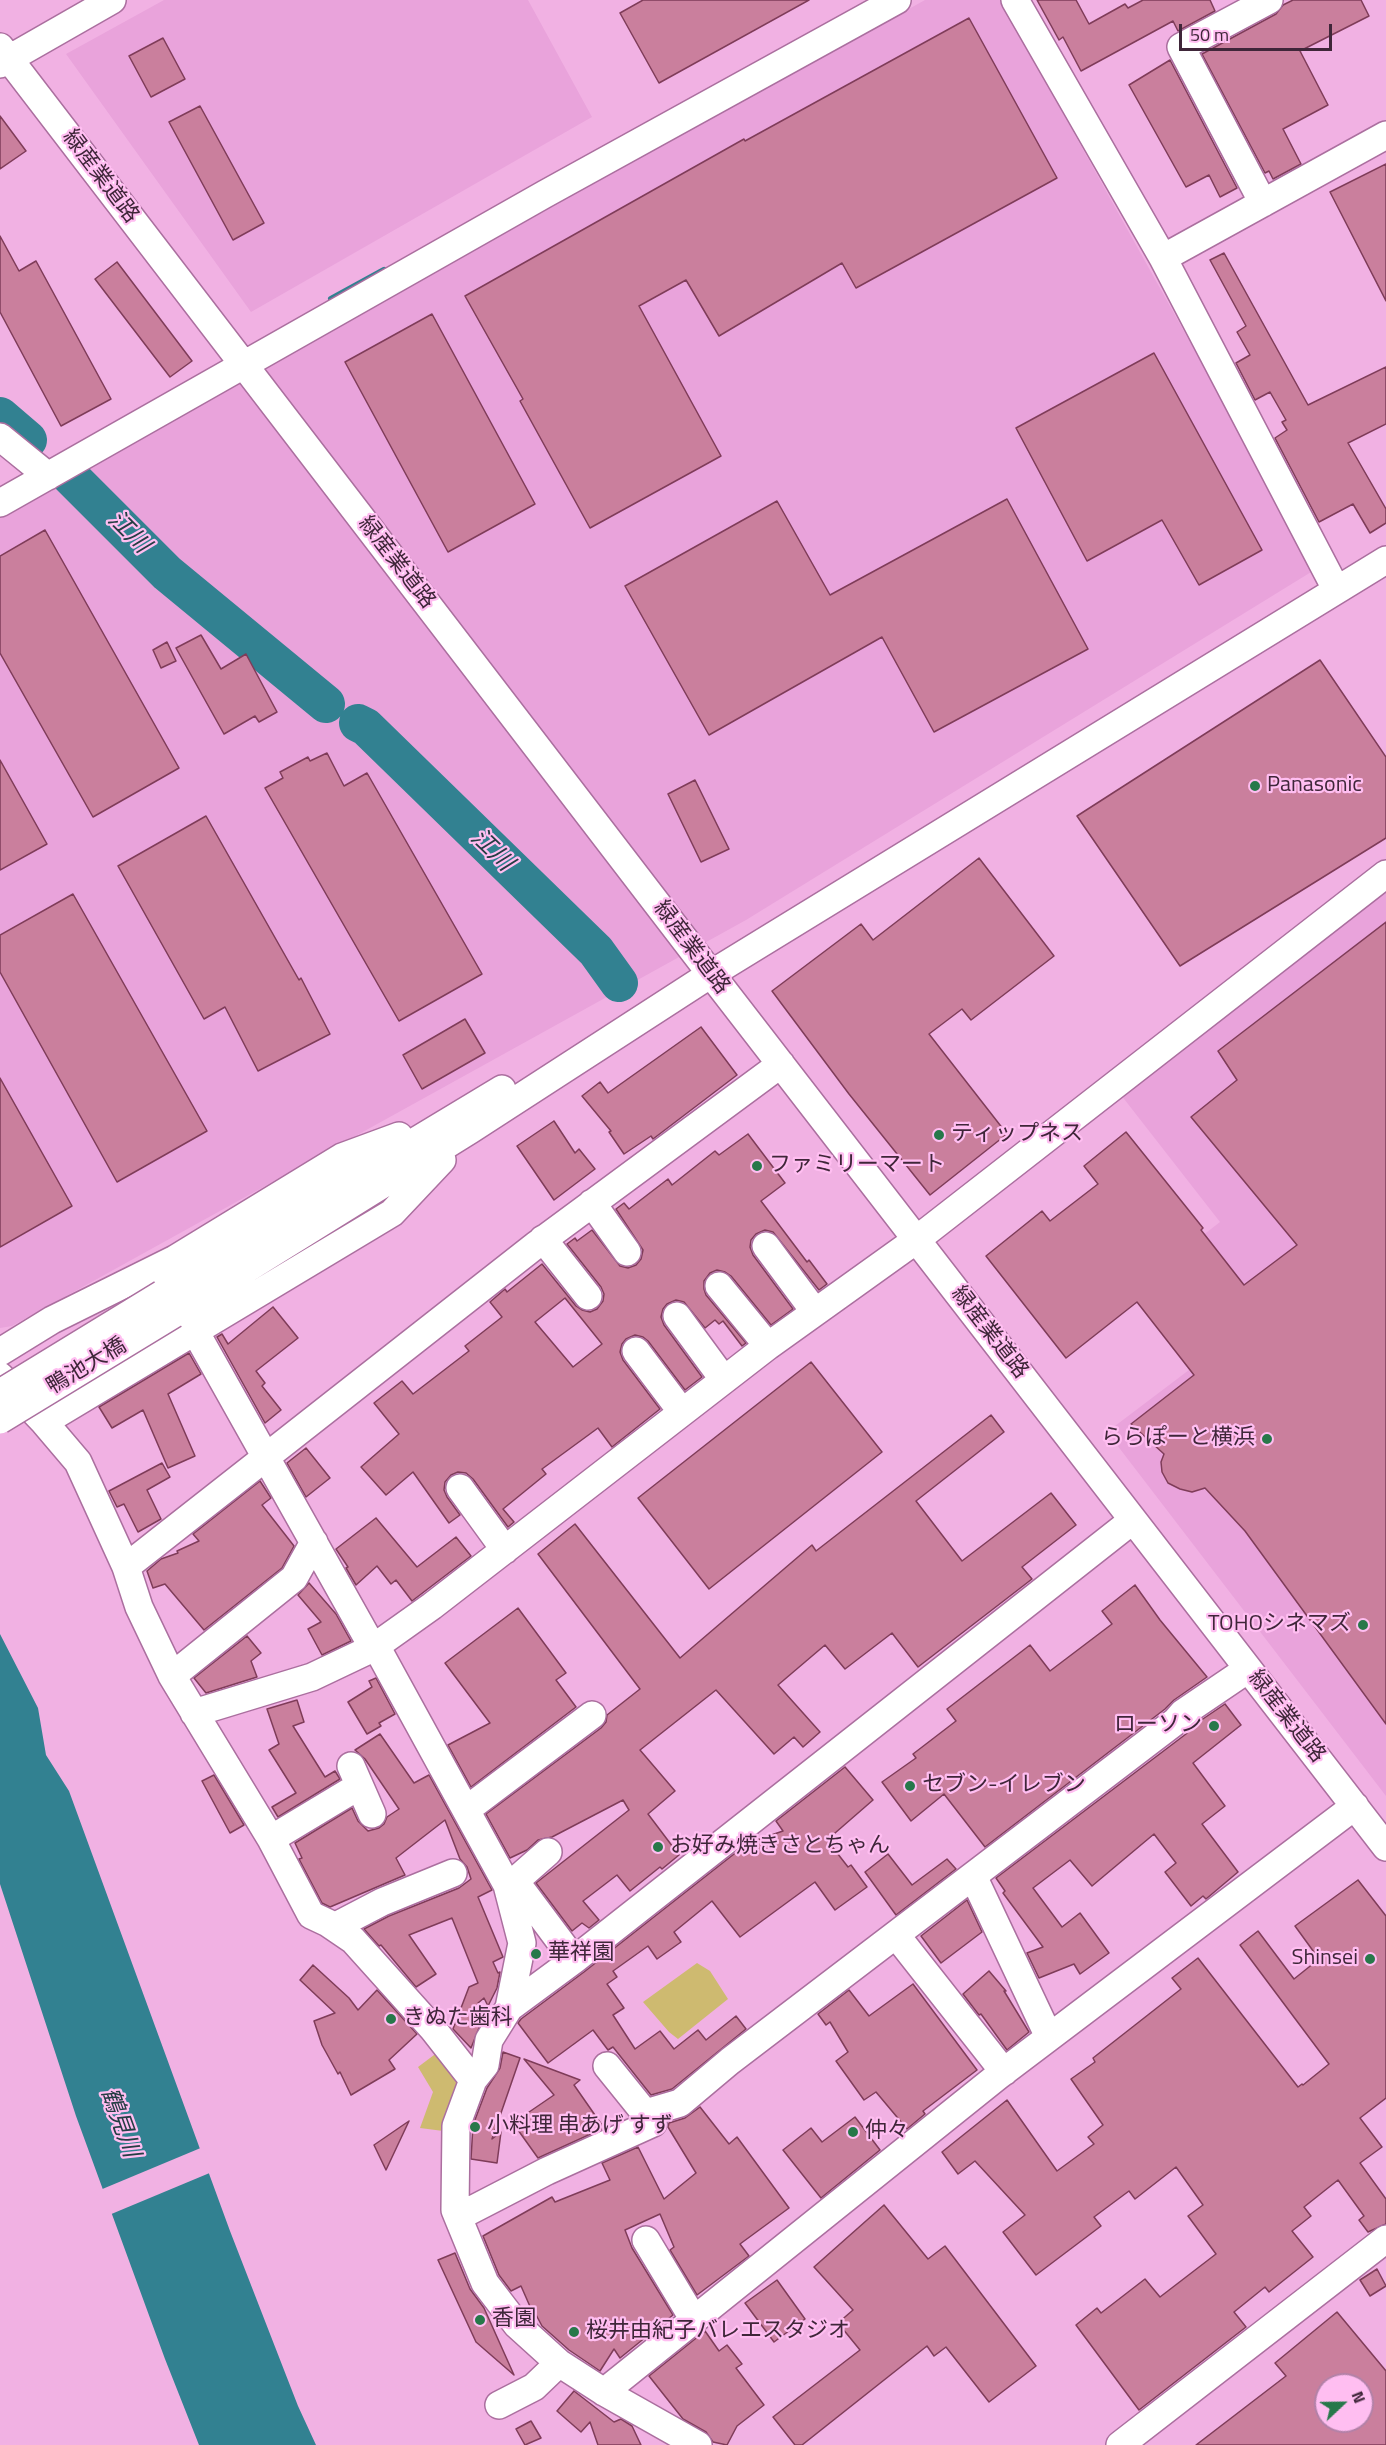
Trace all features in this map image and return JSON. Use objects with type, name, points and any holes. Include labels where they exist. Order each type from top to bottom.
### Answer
[{"type":"street","points":[[3,57],[112,0]]},
{"type":"street","points":[[0,503],[243,364],[897,0]]},
{"type":"street","points":[[1015,0],[1163,258],[1336,589]]},
{"type":"street","points":[[1263,203],[1181,47],[1269,0]]},
{"type":"street","name":"緑産業道路","points":[[3,57],[243,364],[1386,1847]]},
{"type":"street","points":[[1163,258],[1386,135]]},
{"type":"street","points":[[0,437],[48,476]]},
{"type":"street","points":[[168,1304],[1386,560]]},
{"type":"street","points":[[194,1713],[312,1677],[374,1647],[432,1606],[768,1346],[916,1240],[1386,874]]},
{"type":"street","points":[[126,1567],[543,1239],[781,1064]]},
{"type":"street","points":[[44,1422],[392,1213],[465,1122]]},
{"type":"street","points":[[0,1352],[52,1320],[175,1259],[342,1157],[465,1122]]},
{"type":"street","points":[[592,1203],[627,1252]]},
{"type":"street","points":[[543,1239],[588,1296]]},
{"type":"street","points":[[766,1246],[815,1312]]},
{"type":"street","points":[[719,1286],[768,1346]]},
{"type":"street","name":"鴨池大橋","points":[[0,1393],[168,1304]]},
{"type":"street","name":"鴨池大橋","points":[[0,1420],[168,1304]]},
{"type":"street","points":[[677,1316],[724,1380]]},
{"type":"street","points":[[195,1331],[466,1810],[511,1883],[574,1960]]},
{"type":"street","points":[[636,1351],[682,1412]]},
{"type":"street","points":[[0,1376],[78,1462],[126,1567],[139,1607],[172,1676],[271,1839],[311,1915],[353,1940],[426,2021],[473,2080]]},
{"type":"street","points":[[460,1488],[505,1550]]},
{"type":"street","points":[[509,2008],[574,1960],[1133,1520]]},
{"type":"street","points":[[172,1676],[294,1578],[314,1542]]},
{"type":"street","points":[[646,2114],[680,2103],[730,2061],[1176,1721],[1183,1713],[1248,1668]]},
{"type":"street","points":[[466,1810],[592,1715]]},
{"type":"street","points":[[271,1839],[355,1776],[372,1814]]},
{"type":"street","points":[[604,2392],[1004,2072],[1355,1806]]},
{"type":"street","points":[[511,1883],[548,1852]]},
{"type":"street","points":[[334,1927],[382,1902],[453,1873]]},
{"type":"street","points":[[973,1876],[1049,2037]]},
{"type":"street","points":[[511,1883],[522,1943],[509,2008],[489,2040],[485,2065],[473,2080],[456,2126],[455,2210],[485,2283],[517,2325],[559,2363],[604,2392],[698,2445]]},
{"type":"street","points":[[896,1935],[1004,2072]]},
{"type":"street","points":[[458,2217],[547,2171],[653,2122],[607,2066]]},
{"type":"street","points":[[1120,2445],[1386,2239]]},
{"type":"street","points":[[646,2240],[694,2320]]},
{"type":"street","points":[[499,2405],[534,2387],[559,2363]]},
{"type":"shaded area","points":[[164,0],[528,0],[592,117],[251,312],[66,54]]},
{"type":"shaded area","points":[[925,0],[1000,0],[1316,569],[746,920],[12,1326],[0,1328],[0,513]]},
{"type":"shaded area","points":[[1386,890],[1386,1796],[1107,1432],[1189,1370],[1130,1292],[1220,1222],[1121,1095]]},
{"type":"shaded area","points":[[697,1963],[710,1971],[728,1999],[678,2039],[643,2002]]},
{"type":"shaded area","points":[[442,2049],[466,2079],[451,2132],[420,2128],[433,2092],[418,2067]]},
{"type":"water","name":"鶴見川","points":[[0,1634],[38,1708],[46,1755],[69,1791],[230,2231],[298,2406],[316,2445],[199,2445],[165,2359],[76,2116],[0,1884]]},
{"type":"pier","points":[[203,2147],[212,2172],[109,2215],[100,2190]]},
{"type":"building","points":[[643,0],[809,0],[659,83],[620,13]]},
{"type":"building","points":[[1037,0],[1076,0],[1089,24],[1125,4],[1128,8],[1143,0],[1210,0],[1215,11],[1178,31],[1173,21],[1081,71],[1063,37],[1059,40]]},
{"type":"building","points":[[1293,0],[1361,0],[1369,16],[1300,51],[1328,105],[1283,129],[1301,164],[1273,179],[1269,171],[1265,173],[1202,54],[1276,14],[1283,5]]},
{"type":"building","points":[[969,18],[1057,178],[856,288],[842,263],[719,336],[686,280],[639,306],[721,456],[590,528],[520,401],[523,399],[465,296],[744,139],[745,141]]},
{"type":"building","points":[[163,38],[185,79],[151,97],[129,56]]},
{"type":"building","points":[[1170,60],[1237,188],[1220,197],[1209,175],[1186,187],[1129,85]]},
{"type":"building","points":[[200,106],[264,223],[233,240],[169,122]]},
{"type":"building","points":[[0,116],[26,151],[0,169]]},
{"type":"building","points":[[1386,164],[1386,301],[1330,192]]},
{"type":"building","points":[[0,236],[19,271],[36,261],[111,399],[61,426],[0,312]]},
{"type":"building","points":[[1224,253],[1308,405],[1386,367],[1386,424],[1348,443],[1386,509],[1386,523],[1370,533],[1353,504],[1319,522],[1275,438],[1287,430],[1282,422],[1286,420],[1270,392],[1255,400],[1236,363],[1250,355],[1237,332],[1246,326],[1210,260]]},
{"type":"building","points":[[117,262],[192,361],[170,377],[95,279]]},
{"type":"building","points":[[432,314],[535,504],[448,552],[345,362]]},
{"type":"building","points":[[1154,353],[1262,550],[1199,585],[1162,520],[1087,561],[1016,428]]},
{"type":"building","points":[[1007,499],[1088,649],[934,732],[882,637],[709,735],[625,586],[777,501],[830,595]]},
{"type":"building","points":[[45,530],[179,768],[93,817],[0,653],[0,556]]},
{"type":"building","points":[[201,635],[221,669],[246,654],[277,712],[259,722],[255,716],[224,734],[176,648]]},
{"type":"building","points":[[167,642],[176,661],[161,668],[153,650]]},
{"type":"building","name":"Panasonic","points":[[1320,660],[1386,757],[1386,838],[1180,966],[1077,816]]},
{"type":"building","points":[[327,753],[344,786],[367,773],[482,974],[399,1021],[265,788],[283,778],[280,772],[308,757],[310,761]]},
{"type":"building","points":[[0,760],[47,844],[0,870]]},
{"type":"building","points":[[695,780],[729,849],[701,862],[668,794]]},
{"type":"building","points":[[206,816],[299,980],[301,978],[330,1034],[258,1071],[225,1007],[204,1019],[118,866]]},
{"type":"building","points":[[979,858],[1054,956],[971,1020],[962,1009],[929,1034],[1007,1134],[930,1195],[849,1094],[772,991],[861,924],[873,940]]},
{"type":"building","points":[[73,894],[207,1131],[117,1182],[0,972],[0,935]]},
{"type":"building","points":[[1386,922],[1386,1724],[1245,1531],[1205,1488],[1192,1492],[1168,1483],[1162,1472],[1161,1462],[1164,1454],[1131,1424],[1194,1375],[1137,1302],[1066,1358],[986,1256],[1042,1211],[1050,1221],[1098,1184],[1084,1166],[1126,1132],[1203,1228],[1201,1230],[1244,1285],[1297,1245],[1191,1117],[1237,1080],[1218,1051]]},
{"type":"building","points":[[465,1019],[485,1053],[422,1089],[403,1055]]},
{"type":"building","points":[[701,1027],[737,1075],[653,1139],[651,1136],[624,1154],[609,1132],[611,1131],[582,1096],[600,1082],[608,1093]]},
{"type":"building","points":[[0,1078],[72,1206],[0,1247]]},
{"type":"building","points":[[554,1121],[575,1153],[579,1149],[595,1169],[554,1200],[517,1146]]},
{"type":"building","points":[[748,1134],[785,1183],[761,1201],[807,1262],[809,1260],[827,1284],[819,1290],[773,1232],[765,1230],[756,1234],[751,1240],[750,1247],[753,1255],[793,1309],[771,1325],[731,1276],[717,1270],[710,1273],[704,1281],[706,1295],[746,1343],[742,1346],[723,1321],[719,1324],[715,1320],[705,1328],[684,1302],[676,1300],[667,1304],[661,1317],[664,1325],[702,1377],[685,1390],[648,1341],[635,1335],[626,1339],[620,1352],[623,1360],[660,1409],[612,1447],[598,1428],[542,1469],[546,1474],[503,1509],[514,1522],[508,1527],[473,1479],[466,1473],[458,1472],[451,1475],[445,1482],[444,1490],[447,1497],[460,1515],[449,1523],[413,1472],[386,1495],[361,1467],[399,1434],[374,1403],[402,1381],[413,1394],[469,1351],[465,1346],[502,1317],[490,1302],[505,1289],[507,1292],[542,1264],[576,1306],[590,1312],[597,1309],[603,1301],[604,1294],[601,1287],[567,1244],[575,1238],[577,1241],[592,1230],[620,1266],[628,1268],[636,1265],[641,1259],[643,1250],[616,1209],[624,1203],[629,1209],[668,1179],[672,1185],[715,1151],[719,1155]],"holes":[[[565,1298],[602,1344],[573,1367],[535,1322]]]},
{"type":"building","points":[[273,1307],[298,1338],[256,1371],[265,1383],[262,1386],[281,1410],[265,1423],[217,1337],[222,1334],[228,1344]]},
{"type":"building","points":[[189,1353],[201,1374],[168,1394],[195,1456],[168,1468],[143,1410],[112,1428],[99,1407]]},
{"type":"building","points":[[811,1362],[882,1452],[709,1589],[638,1498]]},
{"type":"building","points":[[991,1415],[1004,1432],[916,1501],[962,1561],[1051,1493],[1076,1525],[1022,1567],[1032,1579],[918,1667],[892,1633],[845,1669],[825,1645],[778,1685],[820,1732],[803,1747],[794,1737],[774,1754],[716,1690],[640,1750],[675,1791],[648,1814],[679,1855],[630,1891],[617,1875],[583,1901],[599,1920],[589,1928],[582,1923],[572,1931],[536,1883],[629,1810],[623,1800],[552,1837],[538,1840],[527,1850],[510,1858],[486,1814],[601,1728],[606,1722],[607,1715],[640,1689],[538,1554],[575,1524],[680,1658],[812,1545],[816,1551]]},
{"type":"building","points":[[306,1448],[330,1478],[306,1497],[287,1463]]},
{"type":"building","points":[[162,1463],[170,1477],[147,1490],[161,1519],[138,1532],[124,1504],[117,1507],[109,1491]]},
{"type":"building","points":[[260,1481],[271,1498],[262,1505],[294,1546],[282,1568],[204,1630],[165,1584],[153,1588],[147,1571],[161,1559],[178,1553],[177,1551],[199,1541],[193,1534]]},
{"type":"building","points":[[376,1518],[417,1567],[456,1537],[471,1556],[412,1601],[396,1580],[391,1584],[377,1566],[356,1585],[336,1549]]},
{"type":"building","points":[[309,1583],[336,1614],[351,1641],[322,1655],[308,1629],[321,1622],[298,1595]]},
{"type":"building","points":[[1135,1585],[1160,1620],[1207,1677],[1174,1700],[985,1847],[944,1794],[911,1821],[882,1782],[916,1758],[913,1754],[956,1721],[947,1709],[1030,1645],[1050,1671],[1112,1624],[1102,1611]]},
{"type":"building","points":[[518,1608],[566,1673],[556,1680],[576,1707],[471,1787],[448,1745],[490,1723],[445,1663]]},
{"type":"building","points":[[247,1636],[261,1653],[251,1661],[257,1677],[206,1693],[194,1678]]},
{"type":"building","points":[[376,1678],[395,1714],[379,1723],[381,1726],[367,1734],[348,1702],[372,1687],[369,1681]]},
{"type":"building","points":[[297,1700],[304,1722],[293,1726],[325,1777],[335,1771],[340,1779],[278,1817],[272,1807],[296,1793],[269,1750],[279,1744],[267,1709]]},
{"type":"building","points":[[1225,1704],[1241,1725],[1193,1763],[1225,1806],[1202,1824],[1238,1872],[1206,1899],[1203,1896],[1191,1906],[1165,1872],[1176,1863],[1154,1834],[1092,1886],[1070,1860],[1033,1888],[1062,1927],[1080,1913],[1109,1953],[1080,1974],[1074,1964],[1039,1978],[1027,1953],[1043,1947],[1003,1893],[1005,1891],[996,1878],[1186,1734],[1194,1725]]},
{"type":"building","points":[[380,1734],[414,1783],[429,1775],[492,1890],[478,1897],[503,1957],[493,1962],[498,1973],[500,1972],[497,1988],[488,2006],[484,1998],[478,2003],[485,2013],[471,2048],[453,2029],[469,1987],[478,1983],[452,1918],[409,1935],[436,1974],[416,1987],[381,1945],[379,1946],[364,1929],[389,1916],[459,1888],[471,1879],[467,1867],[460,1859],[445,1820],[396,1858],[405,1875],[330,1907],[322,1903],[299,1859],[302,1858],[295,1843],[352,1808],[358,1821],[368,1831],[379,1828],[387,1817],[399,1809],[365,1759],[355,1750]]},
{"type":"building","points":[[845,1767],[873,1800],[827,1840],[848,1867],[851,1865],[867,1887],[835,1910],[815,1882],[740,1937],[712,1901],[674,1932],[681,1942],[657,1959],[648,1946],[613,1971],[617,1977],[607,1984],[624,2008],[613,2015],[635,2049],[660,2031],[674,2049],[698,2030],[706,2040],[736,2016],[746,2029],[672,2089],[651,2095],[613,2047],[608,2050],[593,2030],[548,2063],[518,2023],[521,2019],[748,1843],[783,1831],[776,1821]]},
{"type":"building","points":[[214,1775],[244,1825],[230,1833],[202,1781]]},
{"type":"building","points":[[888,1854],[912,1885],[947,1859],[956,1869],[896,1915],[865,1872]]},
{"type":"building","points":[[1358,1880],[1386,1916],[1386,2098],[1360,2118],[1382,2147],[1360,2163],[1386,2199],[1386,2224],[1368,2232],[1359,2220],[1364,2216],[1338,2180],[1304,2207],[1311,2216],[1292,2231],[1313,2257],[1269,2292],[1265,2287],[1234,2312],[1246,2327],[1139,2410],[1076,2325],[1097,2308],[1101,2313],[1145,2279],[1160,2297],[1216,2254],[1188,2216],[1203,2205],[1176,2167],[1135,2199],[1129,2191],[1094,2217],[1101,2226],[1036,2275],[1003,2232],[1025,2215],[975,2161],[958,2174],[942,2152],[1007,2100],[1057,2171],[1094,2144],[1088,2137],[1103,2125],[1071,2079],[1095,2062],[1093,2058],[1181,1989],[1172,1978],[1198,1958],[1298,2087],[1303,2085],[1329,2064],[1240,1945],[1258,1931],[1294,1979],[1319,1959],[1295,1926]]},
{"type":"building","points":[[967,1900],[982,1932],[941,1963],[921,1936]]},
{"type":"building","points":[[313,1965],[349,1998],[358,2010],[377,1990],[417,2034],[389,2060],[395,2069],[351,2095],[340,2072],[338,2074],[322,2045],[314,2021],[335,2013],[300,1980]]},
{"type":"building","points":[[989,1971],[1006,1991],[1004,1991],[1029,2032],[1007,2050],[963,1994]]},
{"type":"building","points":[[913,1984],[977,2070],[923,2111],[925,2114],[907,2129],[876,2092],[864,2100],[836,2061],[848,2052],[830,2022],[826,2025],[818,2014],[849,1990],[869,2016]]},
{"type":"building","points":[[503,2052],[520,2058],[492,2139],[501,2132],[497,2163],[471,2159],[473,2125],[487,2088],[500,2068]]},
{"type":"building","points":[[524,2059],[580,2080],[574,2085],[604,2128],[538,2158],[513,2123],[554,2095]]},
{"type":"building","points":[[700,2107],[729,2144],[737,2137],[789,2208],[740,2244],[749,2256],[697,2295],[670,2250],[674,2247],[660,2214],[625,2230],[632,2248],[673,2315],[620,2358],[614,2349],[600,2371],[569,2350],[542,2326],[532,2311],[521,2286],[511,2291],[499,2275],[483,2236],[552,2197],[555,2202],[610,2180],[602,2163],[638,2147],[664,2199],[696,2173],[668,2127],[669,2123],[685,2118]]},
{"type":"building","points":[[855,2117],[880,2150],[821,2198],[783,2150],[811,2128],[822,2142]]},
{"type":"building","points":[[409,2121],[386,2170],[374,2145]]},
{"type":"building","points":[[884,2205],[928,2259],[945,2246],[1036,2366],[989,2402],[946,2347],[934,2356],[927,2346],[802,2445],[795,2445],[773,2417],[860,2350],[838,2323],[853,2310],[814,2267]]},
{"type":"building","points":[[455,2253],[470,2289],[484,2308],[514,2375],[476,2342],[438,2260]]},
{"type":"building","points":[[1377,2269],[1386,2286],[1370,2296],[1360,2280]]},
{"type":"building","points":[[777,2280],[805,2319],[774,2342],[745,2303]]},
{"type":"building","points":[[1337,2312],[1386,2371],[1386,2445],[1196,2445],[1286,2376],[1275,2363]]},
{"type":"building","points":[[705,2331],[719,2351],[727,2345],[742,2364],[736,2368],[764,2405],[737,2426],[727,2445],[713,2442],[706,2432],[683,2419],[649,2376]]},
{"type":"building","points":[[574,2391],[614,2422],[621,2419],[632,2426],[641,2445],[598,2445],[590,2422],[581,2432],[557,2411]]},
{"type":"building","points":[[531,2421],[541,2438],[525,2445],[516,2429]]},
{"type":"waterway","points":[[331,299],[384,270]]},
{"type":"waterway","name":"江川","points":[[0,416],[28,440]]},
{"type":"waterway","name":"江川","points":[[70,476],[167,573],[326,704]]},
{"type":"waterway","name":"江川","points":[[358,723],[366,727],[596,951],[619,983]]},
{"type":"place","name":"Panasonic","points":[[1255,786]]},
{"type":"place","name":"ティップネス","points":[[939,1135]]},
{"type":"place","name":"ファミリーマート","points":[[757,1166]]},
{"type":"place","name":"ららぽーと横浜","points":[[1267,1439]]},
{"type":"place","name":"TOHOシネマズ","points":[[1363,1625]]},
{"type":"place","name":"ローソン","points":[[1214,1726]]},
{"type":"place","name":"セブン-イレブン","points":[[910,1786]]},
{"type":"place","name":"お好み焼きさとちゃん","points":[[658,1847]]},
{"type":"place","name":"華祥園","points":[[536,1954]]},
{"type":"place","name":"Shinsei","points":[[1370,1959]]},
{"type":"place","name":"きぬた歯科","points":[[391,2019]]},
{"type":"place","name":"小料理 串あげ すず","points":[[475,2127]]},
{"type":"place","name":"仲々","points":[[853,2132]]},
{"type":"place","name":"香園","points":[[480,2320]]},
{"type":"place","name":"桜井由紀子バレエスタジオ","points":[[574,2332]]}]
